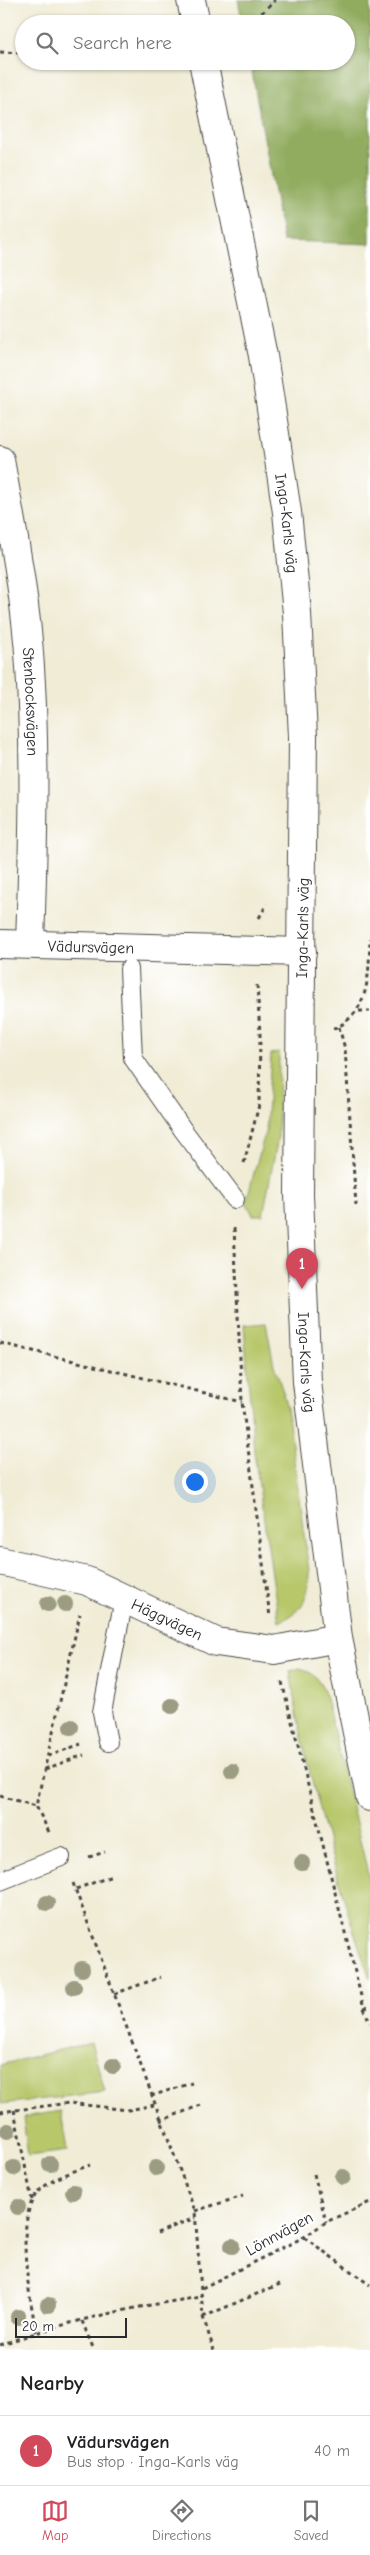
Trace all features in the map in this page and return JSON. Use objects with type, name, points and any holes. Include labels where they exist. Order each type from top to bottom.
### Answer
[{"type":"street","points":[[191,0],[194,15]]},
{"type":"street","name":"Inga-Karls väg","points":[[205,70],[263,356],[287,512],[297,614],[303,737],[299,1156],[302,1289],[307,1382],[338,1638],[370,1797]]},
{"type":"street","name":"Stenbocksvägen","points":[[0,460],[14,540],[30,664],[35,766],[30,944]]},
{"type":"street","name":"Vädursvägen","points":[[0,944],[302,952]]},
{"type":"street","name":"Häggvägen","points":[[0,1561],[88,1581],[216,1642],[274,1650],[338,1638]]},
{"type":"lane","points":[[129,969],[133,1058],[235,1200]]},
{"type":"lane","points":[[108,1742],[102,1712],[124,1599]]},
{"type":"lane","points":[[0,1881],[61,1857]]},
{"type":"path","points":[[259,15],[274,0]]},
{"type":"path","points":[[0,52],[15,53]]},
{"type":"path","points":[[269,900],[257,922],[256,989],[260,1034],[259,1106],[235,1200],[233,1233],[242,1402],[274,1650],[364,2008],[370,2023]]},
{"type":"path","points":[[359,1011],[370,1011]]},
{"type":"path","points":[[338,1028],[345,1049],[356,1205]]},
{"type":"path","points":[[0,1343],[242,1402]]},
{"type":"path","points":[[0,1796],[36,1806],[88,1581]]},
{"type":"path","points":[[48,1756],[90,1741]]},
{"type":"path","points":[[44,1769],[87,1754]]},
{"type":"path","points":[[112,1876],[76,1889],[160,2121],[195,2211],[202,2288],[202,2317],[214,2350]]},
{"type":"path","points":[[114,1994],[161,1977]]},
{"type":"path","points":[[364,2008],[370,2007]]},
{"type":"path","points":[[151,2096],[192,2083]]},
{"type":"path","points":[[0,2112],[70,2103],[128,2110],[154,2104]]},
{"type":"path","points":[[160,2121],[201,2105]]},
{"type":"path","points":[[14,2110],[32,2200],[28,2220],[26,2255],[36,2332]]},
{"type":"path","points":[[32,2200],[56,2177],[90,2165]]},
{"type":"path","points":[[314,2174],[326,2222]]},
{"type":"path","points":[[195,2211],[243,2196]]},
{"type":"path","name":"Lönnvägen","points":[[202,2288],[304,2237],[326,2222],[370,2202]]},
{"type":"path","points":[[157,2233],[195,2218]]},
{"type":"path","points":[[304,2237],[370,2285]]},
{"type":"path","points":[[202,2317],[280,2284]]},
{"type":"path","points":[[0,2345],[36,2332],[168,2302],[202,2297]]},
{"type":"path","points":[[82,2322],[94,2350]]},
{"type":"green space","points":[[238,0],[370,0],[370,244],[283,241],[252,70],[355,70],[355,15],[241,15]]},
{"type":"green space","points":[[279,1052],[278,1137],[263,1215],[253,1215],[246,1202],[266,1130],[271,1054]]},
{"type":"green space","points":[[266,1323],[274,1365],[286,1401],[309,1571],[308,1589],[303,1602],[294,1613],[279,1622],[254,1452],[244,1325]]},
{"type":"green space","points":[[300,1668],[310,1672],[316,1678],[325,1694],[370,1882],[370,1978],[342,1892],[306,1756],[290,1671]]},
{"type":"green space","points":[[91,2042],[105,2092],[1,2104],[0,2065]]},
{"type":"green space","points":[[61,2111],[67,2151],[28,2156],[23,2117]]},
{"type":"place","name":"Vädursvägen","points":[[302,1289]]}]
